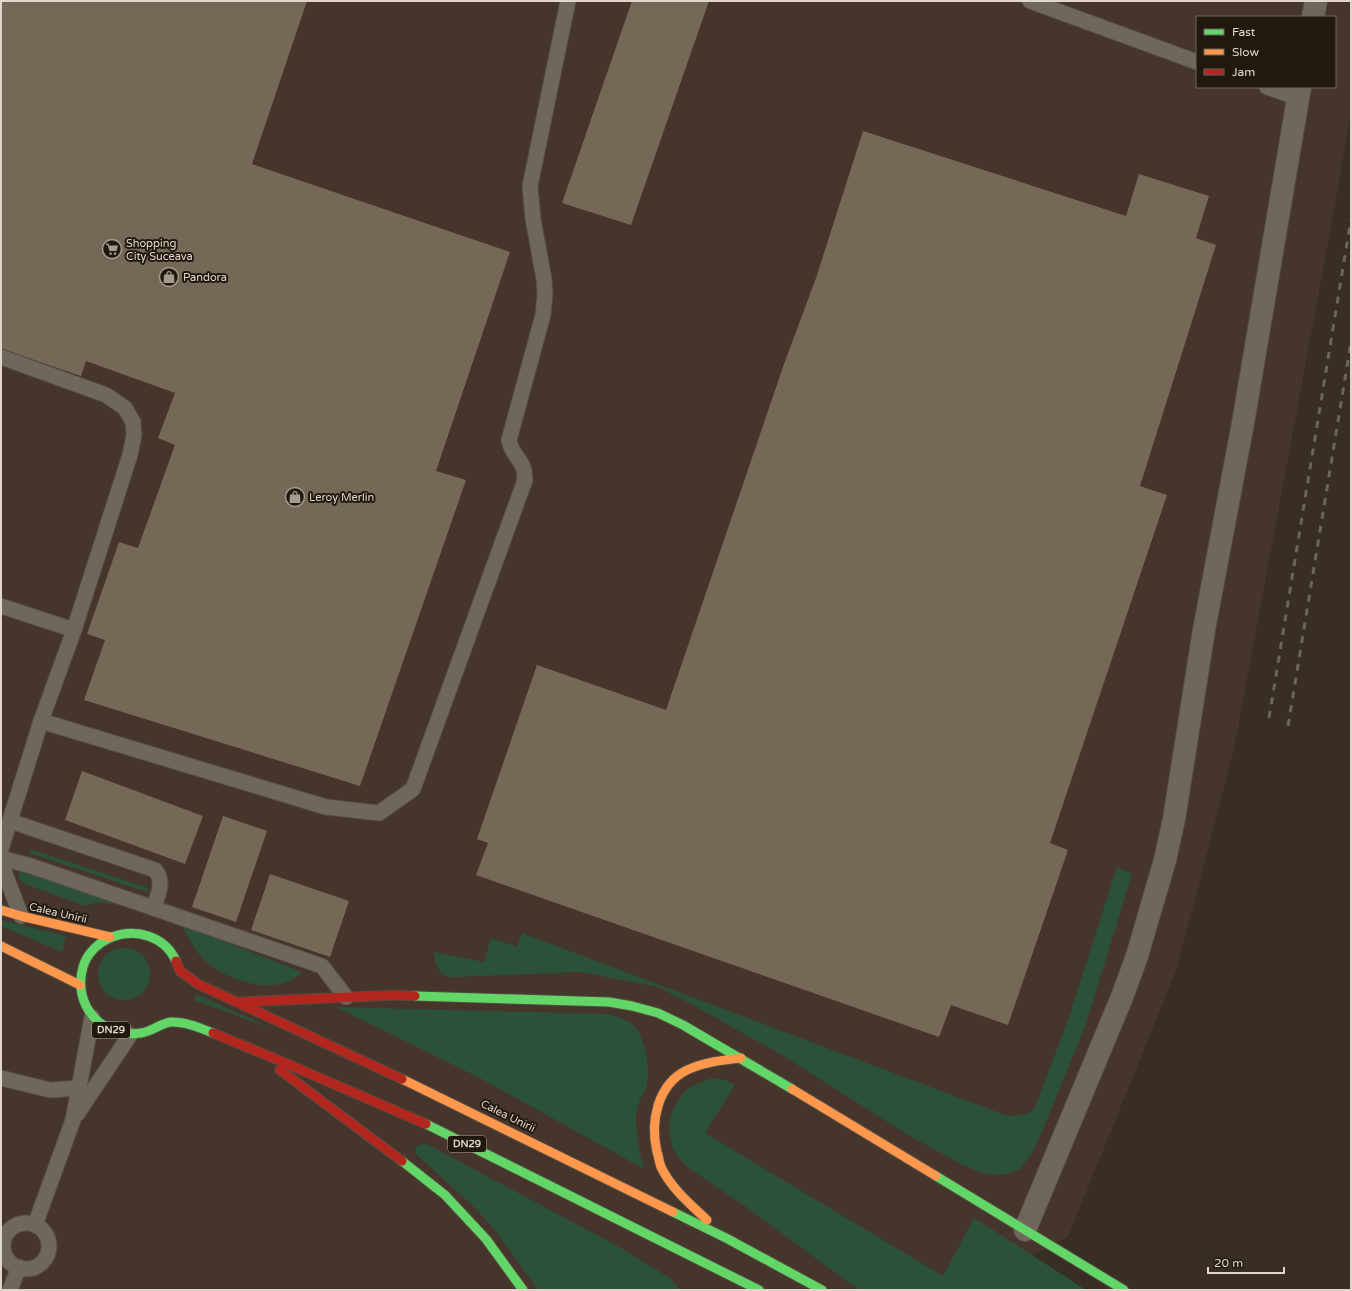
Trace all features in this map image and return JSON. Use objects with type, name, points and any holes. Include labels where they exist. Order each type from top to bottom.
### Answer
[{"type":"main road","name":"Calea Unirii","points":[[1,910],[110,937],[127,933],[145,934],[161,942],[173,954],[180,971],[192,981],[436,1094],[728,1239],[822,1290]]},
{"type":"main road","name":"DN29","points":[[110,937],[95,947],[87,958],[81,971],[80,985],[84,1002],[92,1017],[103,1026],[116,1032],[130,1035],[148,1032],[165,1022],[176,1022],[252,1048],[419,1121],[759,1290]]},
{"type":"main road","points":[[1,946],[80,985]]},
{"type":"main road","points":[[237,1003],[397,995],[609,1002],[658,1013],[683,1025],[741,1058],[1124,1290]]},
{"type":"main road","points":[[252,1048],[445,1195],[486,1239],[524,1290]]},
{"type":"main road","points":[[728,1239],[681,1197],[662,1169],[655,1147],[653,1128],[657,1108],[665,1089],[680,1074],[700,1065],[741,1058]]},
{"type":"street","points":[[1313,16],[1316,1]]},
{"type":"street","points":[[1025,1230],[1122,997],[1137,956],[1165,860],[1174,819],[1204,630],[1244,416],[1299,92]]},
{"type":"lane","points":[[41,722],[326,808],[379,813],[413,789],[525,480],[524,469],[510,448],[509,440],[543,315],[544,306],[544,279],[533,219],[530,186],[568,1]]},
{"type":"lane","points":[[1030,1],[1196,62]]},
{"type":"lane","points":[[1273,88],[1299,92]]},
{"type":"lane","points":[[1,357],[106,394],[125,408],[133,422],[134,435],[130,455],[74,630],[41,722],[1,849]]},
{"type":"lane","points":[[1,606],[74,630]]},
{"type":"lane","points":[[10,821],[155,870],[159,874],[160,880],[159,891],[153,908]]},
{"type":"lane","points":[[1,858],[31,866],[322,966],[346,997]]},
{"type":"lane","points":[[1,863],[21,916]]},
{"type":"lane","points":[[35,1225],[73,1120],[92,1017]]},
{"type":"lane","points":[[73,1120],[130,1035]]},
{"type":"lane","points":[[1,1078],[50,1090],[79,1088]]},
{"type":"lane","points":[[23,1222],[35,1225],[44,1232],[48,1239],[49,1247],[47,1255],[37,1266],[30,1268],[19,1267],[10,1262],[5,1256],[2,1241],[10,1229],[16,1225],[23,1222]]},
{"type":"lane","points":[[10,1290],[19,1267]]},
{"type":"shaded area","points":[[1,1],[1351,1],[1351,112],[1335,205],[1234,749],[1177,968],[1068,1237],[984,1280],[981,1290],[1,1290]]},
{"type":"green space","points":[[30,849],[148,888],[147,892],[29,853]]},
{"type":"green space","points":[[1117,867],[1132,874],[1085,1027],[1032,1153],[1019,1170],[1006,1174],[995,1175],[982,1173],[963,1165],[908,1135],[782,1055],[658,987],[580,972],[450,977],[446,976],[440,971],[436,965],[434,955],[434,952],[484,962],[491,938],[517,947],[522,933],[1005,1115],[1022,1115],[1029,1113],[1035,1107],[1068,1020]]},
{"type":"green space","points":[[23,870],[115,901],[114,904],[98,902],[85,906],[25,884],[19,877],[20,871]]},
{"type":"green space","points":[[1,920],[66,936],[62,952],[1,926]]},
{"type":"green space","points":[[182,925],[302,972],[292,980],[282,984],[272,985],[248,983],[226,975],[216,969],[200,955],[193,946]]},
{"type":"green space","points":[[124,948],[138,952],[146,960],[150,974],[146,988],[138,996],[124,1000],[110,996],[102,988],[98,974],[102,960],[110,952]]},
{"type":"green space","points":[[196,994],[278,1031],[194,1000]]},
{"type":"green space","points":[[336,1007],[609,1014],[625,1020],[634,1026],[642,1038],[648,1064],[646,1088],[639,1101],[636,1120],[637,1138],[644,1169],[480,1078]]},
{"type":"green space","points":[[712,1078],[725,1080],[735,1085],[705,1133],[943,1276],[974,1218],[1086,1290],[859,1290],[746,1207],[689,1168],[678,1158],[673,1149],[670,1137],[669,1127],[671,1115],[682,1094],[692,1086]]},
{"type":"green space","points":[[427,1144],[621,1248],[670,1278],[680,1290],[538,1290],[494,1229],[473,1206],[417,1155],[415,1151],[417,1146]]},
{"type":"building","points":[[1,1],[307,1],[252,164],[510,252],[436,471],[466,480],[360,786],[84,700],[105,640],[87,634],[119,542],[138,548],[175,445],[158,438],[175,393],[86,361],[81,376],[1,349]]},
{"type":"building","points":[[632,1],[709,1],[631,225],[562,203]]},
{"type":"building","points":[[863,131],[1126,216],[1139,174],[1209,196],[1196,238],[1216,245],[1140,486],[1167,495],[1050,843],[1068,850],[1008,1025],[951,1005],[939,1037],[476,875],[488,843],[477,839],[537,665],[666,710],[784,364],[816,278]]},
{"type":"building","points":[[82,771],[203,816],[185,864],[65,820]]},
{"type":"building","points":[[223,816],[267,831],[236,922],[192,907]]},
{"type":"building","points":[[270,874],[349,901],[330,957],[251,930]]},
{"type":"railway","points":[[1269,718],[1351,219]]},
{"type":"railway","points":[[1288,726],[1351,342]]},
{"type":"traffic: fast","points":[[176,961],[165,945],[149,936],[131,933],[121,934],[107,939],[98,945],[87,957],[83,967],[81,981],[82,994],[86,1006],[93,1016],[103,1025],[114,1031],[141,1033],[168,1022],[177,1022],[198,1027],[213,1033]]},
{"type":"traffic: fast","points":[[415,996],[609,1002],[632,1006],[658,1013],[683,1025],[792,1089]]},
{"type":"traffic: fast","points":[[426,1124],[759,1290]]},
{"type":"traffic: fast","points":[[402,1161],[445,1195],[486,1239],[523,1290]]},
{"type":"traffic: fast","points":[[936,1176],[1124,1290]]},
{"type":"traffic: fast","points":[[673,1212],[728,1239],[822,1290]]},
{"type":"traffic: slow","points":[[1,910],[110,937]]},
{"type":"traffic: slow","points":[[1,946],[80,985]]},
{"type":"traffic: slow","points":[[707,1220],[675,1189],[661,1167],[655,1140],[658,1105],[662,1095],[669,1085],[687,1070],[707,1063],[741,1058]]},
{"type":"traffic: slow","points":[[402,1079],[673,1212]]},
{"type":"traffic: slow","points":[[792,1089],[936,1176]]},
{"type":"traffic: jam","points":[[176,961],[180,971],[198,984],[402,1079]]},
{"type":"traffic: jam","points":[[240,1002],[397,995],[415,996]]},
{"type":"traffic: jam","points":[[213,1033],[426,1124]]},
{"type":"traffic: jam","points":[[280,1070],[402,1161]]},
{"type":"place","name":"Shopping City Suceava","points":[[112,249]]},
{"type":"place","name":"Pandora","points":[[169,277]]},
{"type":"place","name":"Leroy Merlin","points":[[295,497]]}]
